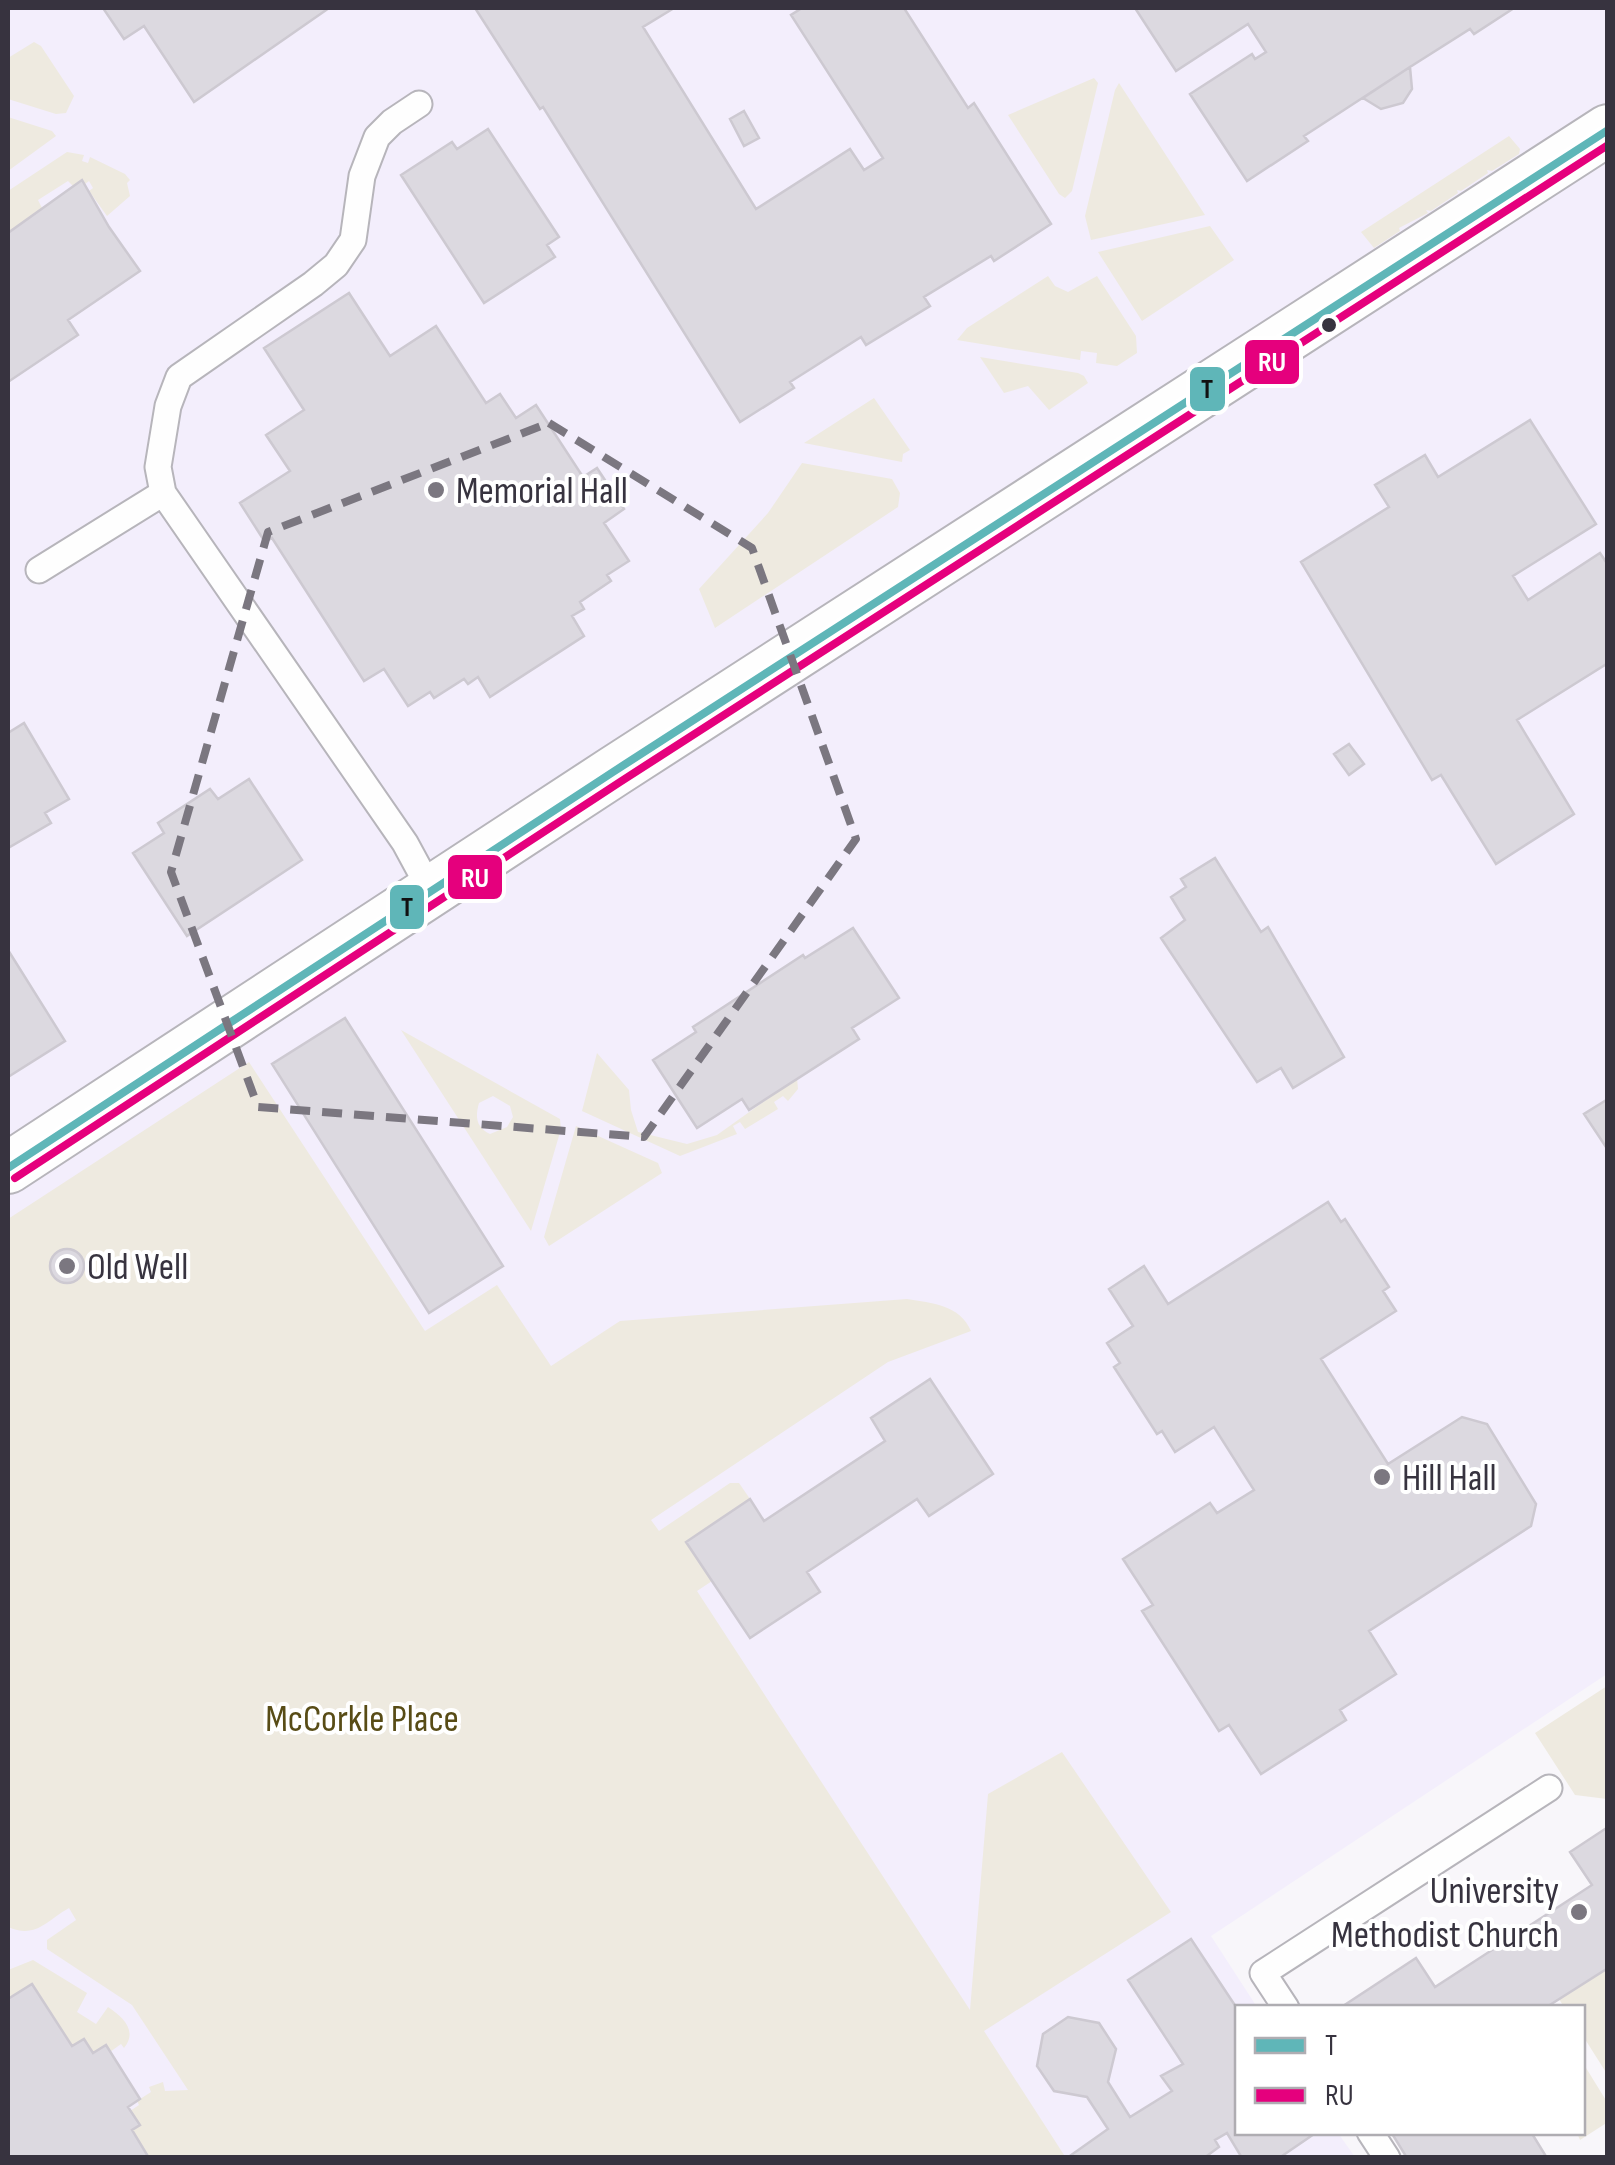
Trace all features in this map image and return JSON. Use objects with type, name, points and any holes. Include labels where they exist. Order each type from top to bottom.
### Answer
[{"type":"street","points":[[8,1168],[1608,130]]},
{"type":"lane","points":[[419,104],[378,136],[362,176],[353,240],[336,265],[179,378],[168,406],[158,466],[163,493],[405,843],[431,891]]},
{"type":"lane","points":[[40,570],[163,493]]},
{"type":"lane","points":[[1284,2005],[1263,1973],[1549,1788]]},
{"type":"lane","points":[[1372,2135],[1387,2158]]},
{"type":"highlighted area","points":[[549,423],[752,548],[856,839],[644,1137],[258,1107],[171,872],[268,532]]},
{"type":"shaded area","points":[[8,8],[1607,8],[1607,1674],[1211,1936],[1256,2005],[1235,2005],[1235,2135],[1339,2135],[1355,2157],[8,2158]]},
{"type":"green space","points":[[34,42],[41,46],[74,96],[66,113],[56,114],[8,99],[8,58]]},
{"type":"green space","points":[[1094,78],[1098,83],[1072,191],[1065,198],[1008,115]]},
{"type":"green space","points":[[1119,83],[1205,215],[1091,240],[1085,216]]},
{"type":"green space","points":[[8,117],[52,131],[56,136],[8,171]]},
{"type":"green space","points":[[1509,136],[1520,149],[1519,154],[1492,171],[1487,170],[1488,173],[1457,190],[1431,211],[1426,210],[1428,213],[1399,228],[1374,248],[1361,232]]},
{"type":"green space","points":[[67,152],[84,155],[82,161],[88,163],[90,157],[125,174],[130,180],[130,196],[107,216],[89,191],[93,188],[89,181],[85,184],[82,180],[73,186],[68,181],[38,200],[42,208],[8,233],[8,191]]},
{"type":"green space","points":[[1210,226],[1234,260],[1142,321],[1098,252]]},
{"type":"green space","points":[[1048,276],[1055,286],[1068,292],[1097,276],[1136,336],[1137,353],[1117,366],[1096,363],[1097,353],[1081,351],[1080,360],[957,340],[967,328]]},
{"type":"green space","points":[[980,357],[1078,373],[1088,383],[1049,410],[1028,386],[1004,393]]},
{"type":"green space","points":[[874,398],[910,450],[903,454],[902,462],[804,443]]},
{"type":"green space","points":[[802,463],[892,479],[900,493],[898,507],[715,628],[699,589],[768,513]]},
{"type":"green space","points":[[401,1030],[560,1119],[561,1129],[531,1231]],"holes":[[[493,1096],[510,1106],[513,1117],[507,1127],[490,1134],[479,1125],[479,1103]]]},
{"type":"green space","points":[[597,1053],[629,1090],[638,1132],[687,1144],[717,1135],[797,1078],[798,1089],[788,1101],[783,1096],[774,1102],[778,1109],[745,1129],[740,1122],[733,1126],[737,1134],[680,1156],[582,1111]]},
{"type":"green space","name":"McCorkle Place","points":[[249,1062],[425,1331],[497,1285],[551,1366],[620,1321],[907,1299],[944,1307],[966,1322],[971,1331],[888,1362],[651,1520],[659,1531],[730,1483],[739,1483],[750,1499],[686,1541],[712,1581],[697,1591],[970,2010],[988,1794],[1062,1752],[1171,1912],[984,2031],[1066,2158],[149,2157],[132,2130],[139,2125],[130,2111],[151,2092],[149,2087],[163,2082],[165,2091],[188,2090],[132,2005],[47,1949],[47,1940],[76,1920],[69,1908],[34,1930],[8,1927],[8,1219]]},
{"type":"green space","points":[[576,1126],[658,1163],[662,1173],[549,1246],[544,1237]]},
{"type":"green space","points":[[1607,1686],[1607,1799],[1575,1795],[1535,1733]]},
{"type":"green space","points":[[33,1960],[87,1993],[77,2012],[96,2024],[108,2007],[119,2015],[130,2036],[124,2048],[121,2044],[110,2052],[93,2053],[84,2039],[72,2046],[33,1984],[8,1999],[8,1970]]},
{"type":"green space","points":[[1607,1968],[1607,2074],[1585,2039],[1585,2005],[1563,2005],[1559,1999]]},
{"type":"green space","points":[[1585,2066],[1607,2102],[1608,2122],[1580,2140],[1578,2135],[1585,2135]]},
{"type":"building","points":[[103,8],[329,8],[194,102],[144,26],[124,39]]},
{"type":"building","points":[[475,8],[674,8],[643,27],[756,209],[850,149],[864,170],[883,158],[791,15],[802,8],[904,8],[968,108],[974,103],[1051,224],[994,261],[991,256],[924,297],[930,306],[866,345],[861,337],[790,382],[794,388],[740,422],[543,107],[540,109]]},
{"type":"building","points":[[1135,8],[1514,8],[1474,34],[1470,29],[1410,67],[1304,136],[1308,141],[1247,181],[1190,94],[1252,54],[1255,59],[1266,52],[1248,24],[1176,71]]},
{"type":"building","points":[[1410,67],[1412,89],[1403,103],[1381,109],[1363,98]]},
{"type":"building","points":[[744,111],[759,138],[744,146],[730,119]]},
{"type":"building","points":[[488,129],[559,237],[547,245],[555,257],[484,303],[401,175],[452,142],[457,149]]},
{"type":"building","points":[[82,180],[140,271],[68,320],[78,335],[8,382],[8,233]]},
{"type":"building","name":"Memorial Hall","points":[[349,293],[390,356],[436,326],[486,403],[500,394],[516,418],[536,405],[583,477],[597,468],[624,509],[604,523],[629,561],[607,575],[611,581],[580,602],[584,609],[572,616],[584,636],[490,697],[478,677],[468,684],[464,679],[434,698],[430,692],[408,706],[384,669],[364,681],[272,538],[265,542],[240,503],[290,471],[266,435],[304,410],[264,348]]},
{"type":"building","points":[[1530,420],[1596,524],[1513,576],[1528,600],[1600,553],[1608,565],[1608,663],[1517,720],[1574,814],[1496,864],[1441,775],[1432,780],[1301,562],[1389,507],[1375,485],[1425,455],[1438,477]]},
{"type":"building","points":[[24,723],[69,799],[45,813],[51,823],[8,848],[8,733]]},
{"type":"building","points":[[1349,744],[1364,764],[1349,775],[1334,754]]},
{"type":"building","points":[[249,779],[302,860],[187,936],[133,853],[164,833],[158,823],[210,789],[218,799]]},
{"type":"building","points":[[1215,858],[1261,932],[1268,927],[1344,1057],[1293,1088],[1281,1068],[1257,1082],[1161,938],[1185,920],[1171,897],[1186,887],[1181,879]]},
{"type":"building","points":[[853,928],[899,998],[852,1028],[859,1039],[749,1110],[742,1099],[697,1128],[653,1060],[696,1032],[693,1027],[803,955],[805,958]]},
{"type":"building","points":[[8,950],[65,1041],[8,1077]]},
{"type":"building","points":[[345,1018],[503,1266],[429,1313],[272,1064]]},
{"type":"building","points":[[1608,1099],[1608,1150],[1584,1114]]},
{"type":"building","name":"Hill Hall","points":[[1328,1202],[1341,1222],[1345,1219],[1389,1287],[1383,1291],[1396,1311],[1321,1359],[1388,1464],[1462,1417],[1487,1424],[1536,1504],[1531,1526],[1369,1631],[1396,1674],[1340,1710],[1346,1720],[1261,1774],[1229,1725],[1219,1731],[1142,1611],[1153,1605],[1123,1559],[1210,1503],[1217,1513],[1254,1490],[1214,1427],[1175,1452],[1162,1431],[1157,1434],[1114,1367],[1120,1363],[1107,1343],[1133,1326],[1109,1289],[1144,1266],[1168,1304]]},
{"type":"building","name":"Old Well","points":[[67,1249],[79,1254],[84,1266],[79,1278],[67,1283],[55,1278],[50,1266],[55,1254]]},
{"type":"building","points":[[930,1379],[993,1474],[929,1516],[917,1499],[807,1572],[820,1592],[750,1638],[686,1542],[750,1499],[764,1521],[885,1441],[871,1418]]},
{"type":"building","name":"University Methodist Church","points":[[1608,1827],[1608,1968],[1550,2005],[1345,2005],[1416,1958],[1435,1987],[1592,1885],[1570,1852]]},
{"type":"building","points":[[1191,1939],[1235,2005],[1235,2135],[1313,2135],[1279,2158],[1242,2158],[1227,2133],[1215,2140],[1219,2147],[1204,2158],[1067,2158],[1108,2129],[1087,2097],[1054,2091],[1037,2066],[1043,2034],[1068,2017],[1099,2023],[1116,2049],[1108,2082],[1130,2117],[1172,2091],[1161,2076],[1183,2064],[1128,1980]]},
{"type":"building","points":[[32,1984],[72,2046],[84,2039],[93,2053],[106,2045],[140,2099],[128,2107],[140,2125],[132,2130],[149,2158],[8,2158],[8,1999]]},
{"type":"building","points":[[1393,2135],[1533,2135],[1547,2158],[1407,2158]]},
{"type":"transit line","name":"T","points":[[8,1168],[1608,130]]},
{"type":"transit line","name":"RU","points":[[15,1178],[620,782],[1608,145]]},
{"type":"place","name":"Memorial Hall","points":[[436,490]]},
{"type":"place","name":"Old Well","points":[[67,1266]]},
{"type":"place","name":"Hill Hall","points":[[1382,1477]]},
{"type":"place","name":"University Methodist Church","points":[[1579,1912]]}]
